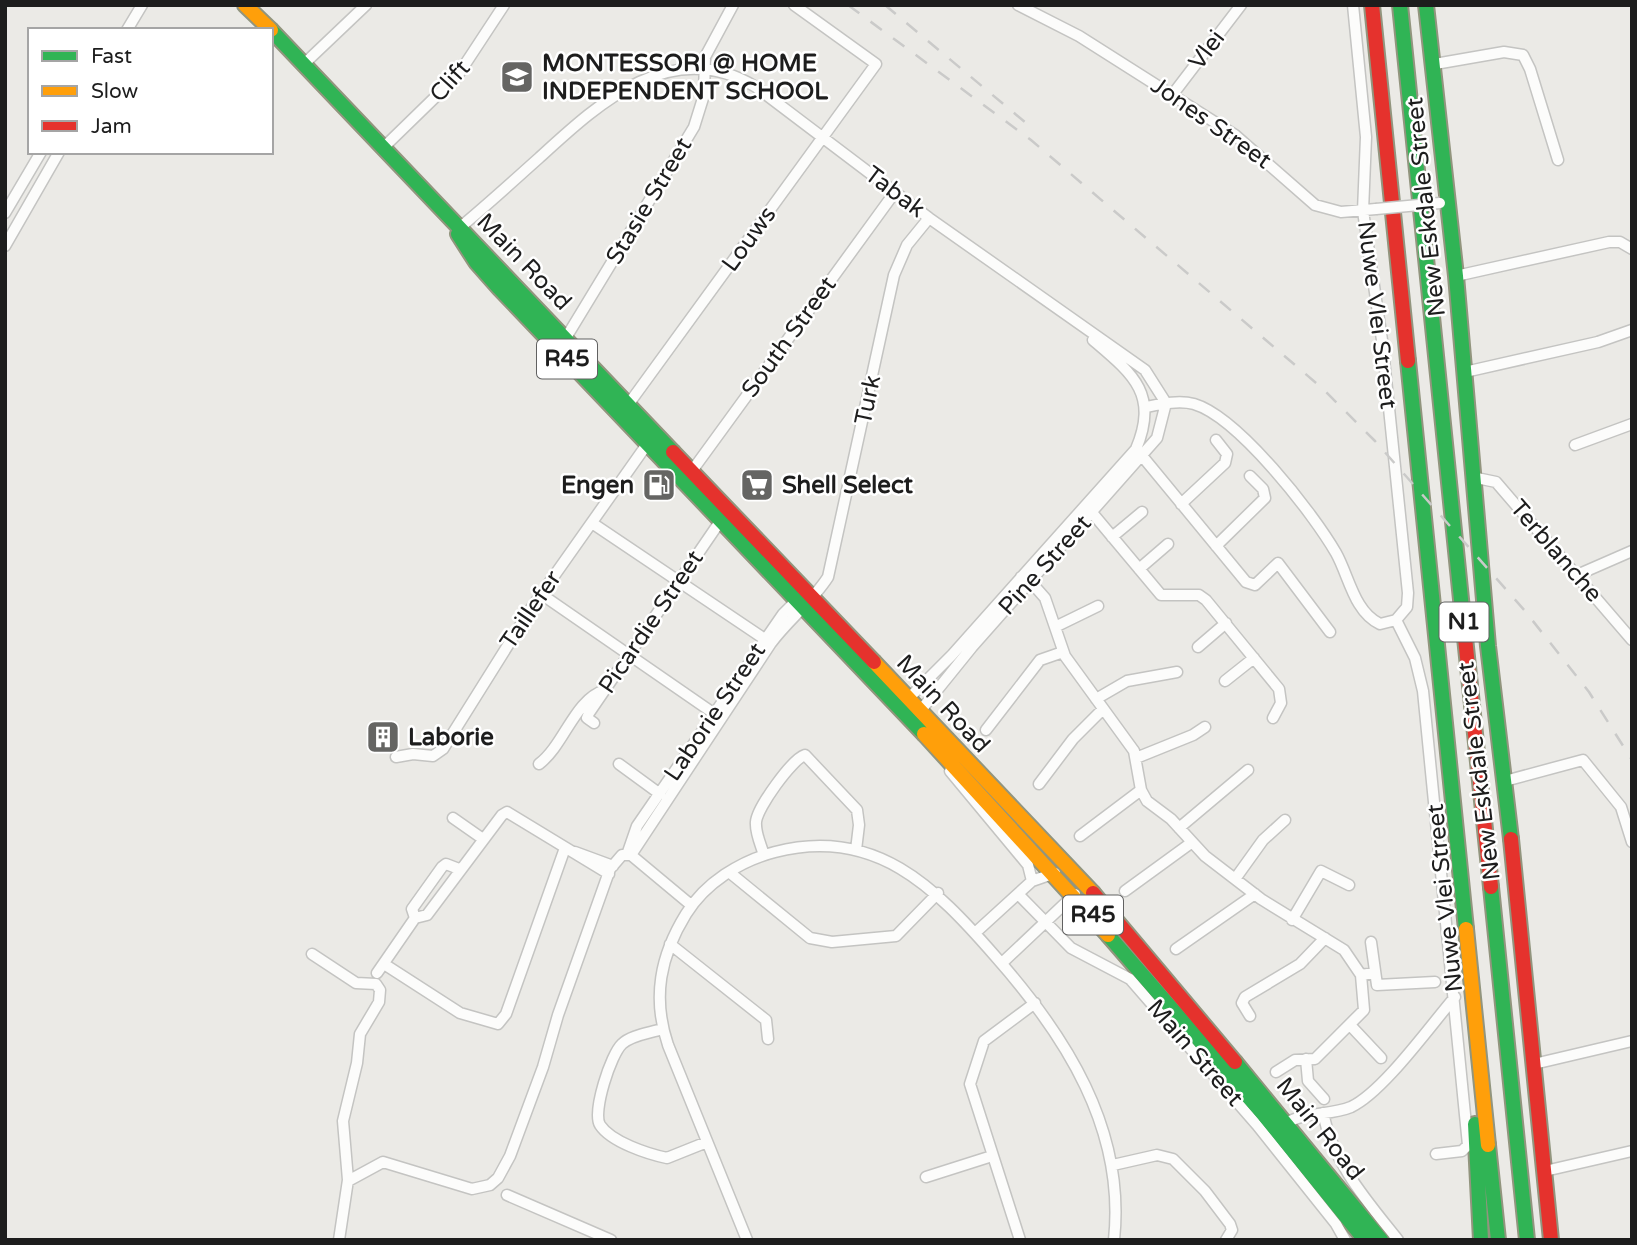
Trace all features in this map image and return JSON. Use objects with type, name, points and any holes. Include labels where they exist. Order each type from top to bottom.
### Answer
[{"type":"main road","name":"Main Road","points":[[245,5],[269,28]]},
{"type":"main road","name":"N1","points":[[1372,5],[1498,1240]]},
{"type":"main road","name":"N1","points":[[1400,5],[1527,1240]]},
{"type":"main road","name":"New Eskdale Street","points":[[1426,5],[1435,64],[1445,202],[1456,276],[1465,372],[1472,477],[1551,1240]]},
{"type":"main road","name":"Main Road","points":[[273,32],[456,226],[476,262],[808,596],[916,716],[1080,889],[1381,1240]]},
{"type":"main road","name":"Main Road","points":[[688,477],[720,520],[808,596]]},
{"type":"main road","name":"Main Road","points":[[916,716],[933,744],[1061,869]]},
{"type":"main road","points":[[1457,844],[1480,1240]]},
{"type":"main road","name":"Main Road","points":[[1282,1126],[1365,1240]]},
{"type":"street","points":[[128,28],[142,5]]},
{"type":"street","points":[[305,63],[366,5]]},
{"type":"street","name":"Clift","points":[[384,147],[458,75],[504,5]]},
{"type":"street","name":"Stasie Street","points":[[561,345],[694,127],[704,94],[704,71],[709,49],[732,5]]},
{"type":"street","name":"Louws","points":[[624,410],[876,64],[794,5]]},
{"type":"street","name":"Jones Street","points":[[1018,5],[1079,36],[1173,94],[1255,150],[1315,205],[1341,212],[1445,202]]},
{"type":"street","name":"Vlei","points":[[1173,94],[1241,5]]},
{"type":"street","name":"Nuwe Vlei Street","points":[[1353,5],[1366,136],[1363,211],[1382,340],[1408,593],[1407,607],[1396,620],[1415,659],[1423,691],[1468,1147],[1462,1151],[1436,1154]]},
{"type":"street","points":[[1435,64],[1504,52],[1523,55],[1530,69],[1558,160]]},
{"type":"street","name":"Tabak","points":[[456,226],[606,99],[634,83],[654,77],[704,71],[723,73],[747,82],[929,218],[1081,327],[1115,347],[1145,370],[1166,403]]},
{"type":"street","points":[[5,213],[40,154]]},
{"type":"street","points":[[5,246],[58,154]]},
{"type":"street","name":"South Street","points":[[688,477],[895,192]]},
{"type":"street","name":"Turk","points":[[808,596],[828,577],[834,558],[894,275],[908,245],[929,218]]},
{"type":"street","points":[[1456,276],[1609,242],[1620,242],[1632,249]]},
{"type":"street","name":"Tabak","points":[[1081,327],[1129,370],[1146,407]]},
{"type":"street","points":[[1465,372],[1598,342],[1632,330]]},
{"type":"street","points":[[1146,407],[1166,403],[1194,404],[1237,432],[1304,504],[1337,555],[1364,612],[1380,624],[1396,620]]},
{"type":"street","name":"Pine Street","points":[[904,703],[1026,579],[1160,432],[1166,403]]},
{"type":"street","name":"Pine Street","points":[[1139,452],[1146,407]]},
{"type":"street","points":[[1575,445],[1632,424]]},
{"type":"street","name":"Taillefer","points":[[396,757],[413,754],[433,756],[443,749],[541,594],[651,439]]},
{"type":"street","points":[[1181,504],[1225,463],[1227,454],[1216,440]]},
{"type":"street","points":[[1139,452],[1216,546],[1252,585],[1278,564],[1330,632]]},
{"type":"street","points":[[1216,546],[1265,498],[1263,489],[1250,476]]},
{"type":"street","name":"Terblanche","points":[[1472,477],[1496,482],[1632,640]]},
{"type":"street","points":[[1090,509],[1161,595],[1199,595],[1226,623],[1281,694],[1281,703],[1273,718]]},
{"type":"street","points":[[1112,537],[1142,512]]},
{"type":"street","name":"Picardie Street","points":[[594,723],[587,715],[720,520]]},
{"type":"street","points":[[592,523],[768,641]]},
{"type":"street","points":[[1139,569],[1168,544]]},
{"type":"street","points":[[1577,575],[1632,551]]},
{"type":"street","points":[[1026,579],[1045,598],[1063,652],[1136,758],[1141,790],[1147,801],[1179,828],[1191,843],[1235,879],[1292,920],[1345,950],[1361,975],[1365,1006],[1350,1025],[1315,1059],[1290,1062],[1276,1072]]},
{"type":"street","name":"Pine Street","points":[[916,716],[1026,579]]},
{"type":"street","points":[[541,594],[719,716]]},
{"type":"street","name":"Laborie Street","points":[[348,1181],[383,1162],[472,1189],[482,1188],[498,1178],[510,1156],[611,870],[629,853],[634,831],[719,716],[768,641],[808,596]]},
{"type":"street","points":[[1055,627],[1098,606]]},
{"type":"street","points":[[1198,647],[1226,623]]},
{"type":"street","points":[[986,730],[1040,660],[1063,652]]},
{"type":"street","points":[[1226,681],[1254,658]]},
{"type":"street","points":[[1096,699],[1123,682],[1177,671]]},
{"type":"street","points":[[539,764],[554,748],[590,696],[606,690]]},
{"type":"street","points":[[1039,784],[1068,746],[1103,709]]},
{"type":"street","points":[[1136,758],[1193,735],[1205,727]]},
{"type":"street","name":"Main Road","points":[[933,744],[965,792],[1028,865],[1032,881]]},
{"type":"street","points":[[764,855],[757,831],[757,816],[793,764],[804,755],[811,758],[857,810],[859,825],[856,850]]},
{"type":"street","points":[[1505,781],[1583,760],[1621,807],[1632,842]]},
{"type":"street","points":[[619,764],[665,792]]},
{"type":"street","points":[[1179,828],[1248,770]]},
{"type":"street","points":[[1080,836],[1141,790]]},
{"type":"street","points":[[377,974],[415,918],[427,915],[459,869],[502,815],[508,812],[565,848],[611,870]]},
{"type":"street","points":[[453,818],[483,839]]},
{"type":"street","points":[[1235,879],[1263,840],[1285,820]]},
{"type":"street","points":[[1125,891],[1191,843]]},
{"type":"street","points":[[747,1240],[662,1029],[659,978],[670,944],[691,905],[729,872],[764,855],[807,847],[856,850],[910,873],[937,893],[1035,1003],[1074,1059],[1091,1098],[1113,1165],[1116,1198],[1114,1240]]},
{"type":"street","points":[[384,964],[451,1008],[498,1024],[506,1014],[565,848]]},
{"type":"street","points":[[629,853],[691,905]]},
{"type":"street","points":[[415,918],[412,909],[442,867],[446,864],[459,869]]},
{"type":"street","points":[[975,933],[1032,881],[1061,869]]},
{"type":"street","points":[[1292,920],[1321,871],[1349,886]]},
{"type":"street","points":[[729,872],[810,938],[822,942],[896,936],[937,893]]},
{"type":"street","points":[[1002,963],[1080,889]]},
{"type":"street","name":"Main Street","points":[[1018,894],[1071,948],[1130,979],[1257,1125],[1336,1224],[1345,1240]]},
{"type":"street","points":[[1176,949],[1255,894]]},
{"type":"street","points":[[1251,1016],[1242,1003],[1245,997],[1300,964],[1325,938]]},
{"type":"street","points":[[1371,942],[1375,984],[1381,987],[1435,982]]},
{"type":"street","points":[[670,944],[766,1020],[768,1039]]},
{"type":"street","points":[[312,954],[354,982],[376,984],[380,990],[377,1007],[360,1034],[358,1063],[343,1121],[348,1181],[339,1240]]},
{"type":"street","points":[[1361,975],[1374,973]]},
{"type":"street","points":[[1282,1126],[1350,1107],[1371,1094],[1455,997]]},
{"type":"street","points":[[1020,1240],[970,1090],[971,1076],[984,1041],[1035,1003]]},
{"type":"street","points":[[1350,1025],[1381,1058]]},
{"type":"street","points":[[662,1029],[631,1039],[619,1047],[597,1106],[598,1122],[609,1134],[667,1158],[707,1142]]},
{"type":"street","points":[[1534,1064],[1632,1041]]},
{"type":"street","points":[[1306,1059],[1308,1081],[1324,1099]]},
{"type":"street","points":[[1323,1113],[1326,1131],[1346,1172],[1398,1240]]},
{"type":"street","points":[[1545,1171],[1632,1151]]},
{"type":"street","points":[[1113,1165],[1157,1154],[1180,1163],[1230,1224],[1232,1230],[1226,1240]]},
{"type":"street","points":[[926,1177],[992,1156]]},
{"type":"street","points":[[507,1195],[611,1240]]},
{"type":"railway","points":[[848,5],[1031,140],[1322,388],[1375,441],[1525,611],[1589,692],[1632,760]]},
{"type":"railway","points":[[885,5],[1032,128]]},
{"type":"traffic: fast","points":[[1400,5],[1462,609]]},
{"type":"traffic: fast","points":[[1426,5],[1456,276],[1488,646],[1511,839]]},
{"type":"traffic: fast","points":[[273,32],[673,452]]},
{"type":"traffic: fast","points":[[458,234],[476,262],[499,288],[924,734]]},
{"type":"traffic: fast","points":[[1408,361],[1466,929]]},
{"type":"traffic: fast","points":[[1491,887],[1527,1240]]},
{"type":"traffic: fast","points":[[1108,935],[1264,1115],[1365,1240]]},
{"type":"traffic: fast","points":[[1235,1062],[1381,1240]]},
{"type":"traffic: fast","points":[[1475,1124],[1481,1240]]},
{"type":"traffic: fast","points":[[1488,1145],[1498,1240]]},
{"type":"traffic: slow","points":[[245,5],[269,28]]},
{"type":"traffic: slow","points":[[874,662],[1093,893]]},
{"type":"traffic: slow","points":[[924,734],[1108,935]]},
{"type":"traffic: slow","points":[[1466,929],[1488,1145]]},
{"type":"traffic: jam","points":[[1372,5],[1408,361]]},
{"type":"traffic: jam","points":[[673,452],[874,662]]},
{"type":"traffic: jam","points":[[1462,609],[1491,887]]},
{"type":"traffic: jam","points":[[1511,839],[1551,1240]]},
{"type":"traffic: jam","points":[[1093,893],[1235,1062]]},
{"type":"place","name":"MONTESSORI @ HOME INDEPENDENT SCHOOL","points":[[517,77]]},
{"type":"place","name":"Engen","points":[[659,485]]},
{"type":"place","name":"Shell Select","points":[[757,485]]},
{"type":"place","name":"Laborie","points":[[383,737]]}]
